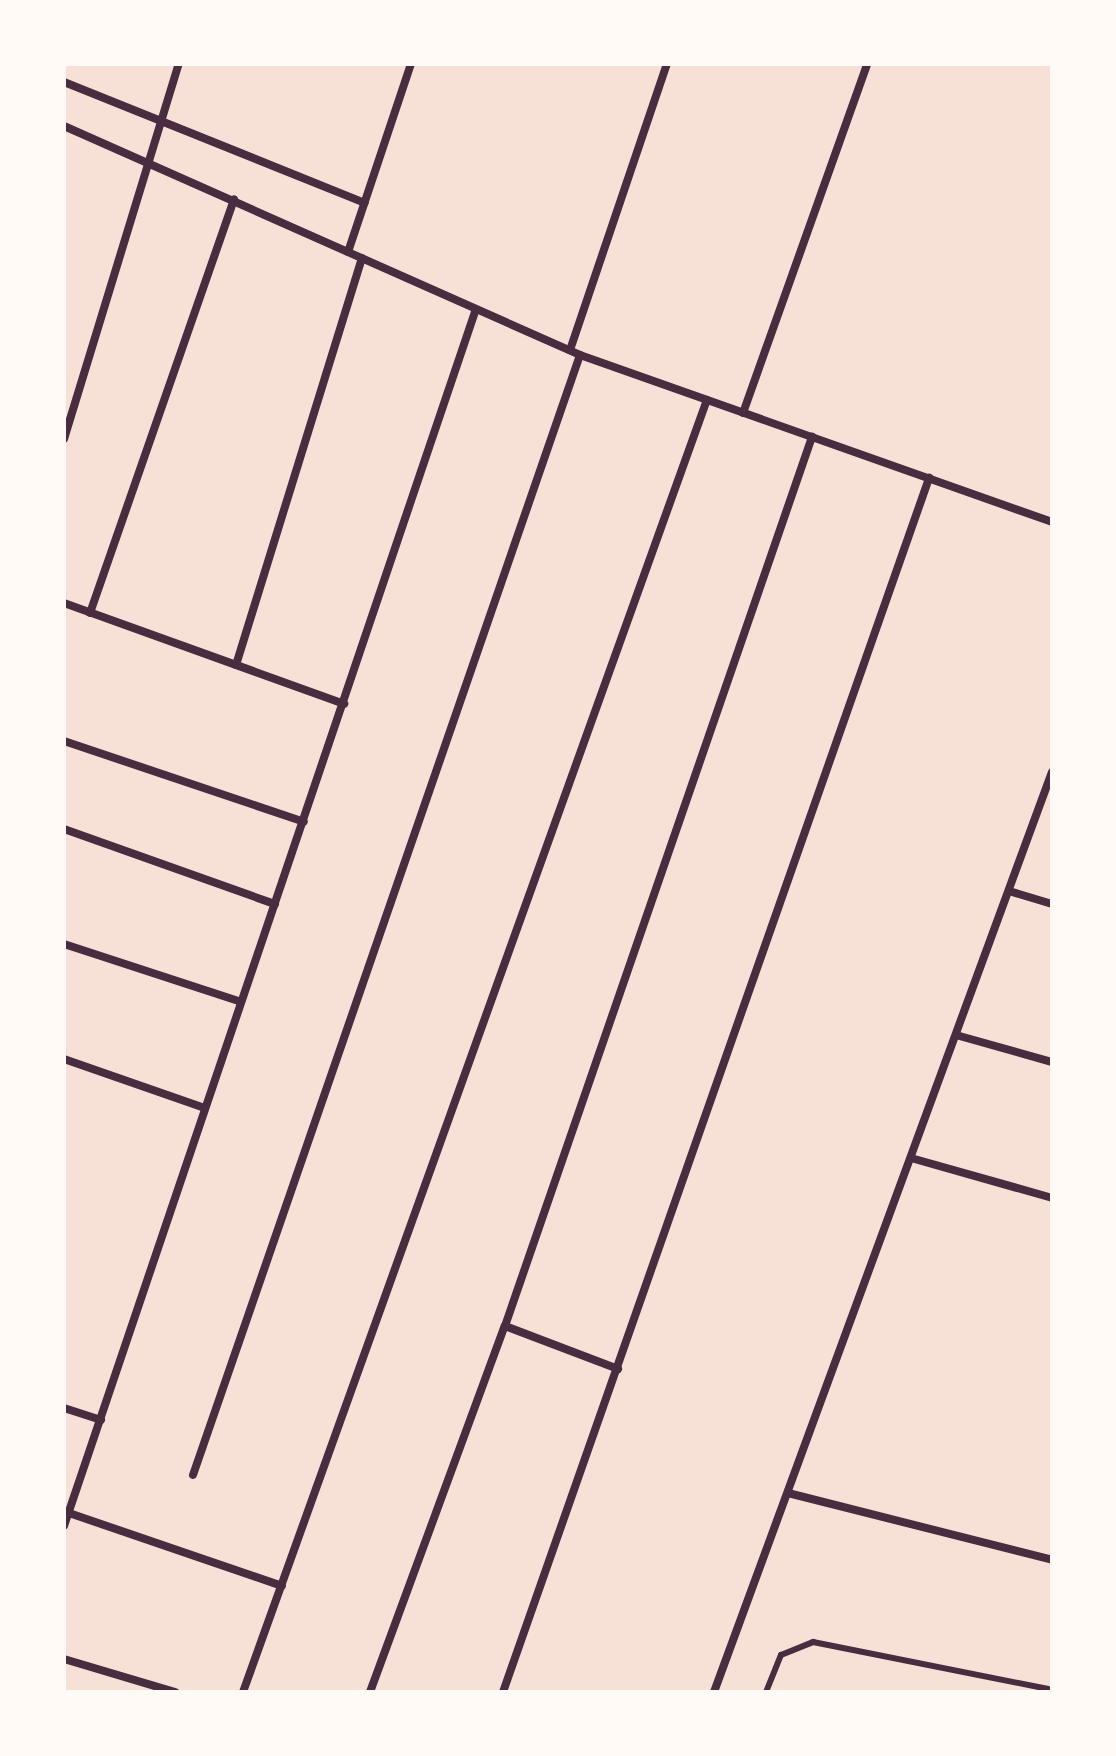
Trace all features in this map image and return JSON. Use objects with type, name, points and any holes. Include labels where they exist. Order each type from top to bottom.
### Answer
[{"type":"street","points":[[64,439],[147,160],[179,64]]},
{"type":"street","points":[[348,252],[411,64]]},
{"type":"street","points":[[570,350],[667,64]]},
{"type":"street","points":[[743,413],[867,64]]},
{"type":"street","points":[[64,82],[365,203]]},
{"type":"street","points":[[64,126],[234,199],[475,312],[580,355],[1052,522]]},
{"type":"street","points":[[90,613],[234,199]]},
{"type":"street","points":[[236,665],[362,258]]},
{"type":"street","points":[[64,1526],[475,312]]},
{"type":"street","points":[[193,1475],[580,355]]},
{"type":"street","points":[[243,1692],[707,400]]},
{"type":"street","points":[[370,1692],[505,1326],[812,437]]},
{"type":"street","points":[[503,1692],[929,478]]},
{"type":"street","points":[[64,603],[344,704]]},
{"type":"street","points":[[64,741],[304,822]]},
{"type":"street","points":[[714,1692],[1052,772]]},
{"type":"street","points":[[64,829],[275,904]]},
{"type":"street","points":[[1009,891],[1052,904]]},
{"type":"street","points":[[64,944],[241,1002]]},
{"type":"street","points":[[956,1035],[1052,1062]]},
{"type":"street","points":[[64,1059],[205,1108]]},
{"type":"street","points":[[911,1158],[1052,1198]]},
{"type":"street","points":[[505,1326],[618,1369]]},
{"type":"street","points":[[64,1408],[101,1420]]},
{"type":"street","points":[[788,1493],[1052,1560]]},
{"type":"street","points":[[69,1513],[282,1586]]},
{"type":"street","points":[[64,1659],[175,1692]]},
{"type":"lane","points":[[766,1692],[781,1655],[813,1642],[1048,1689]]}]
